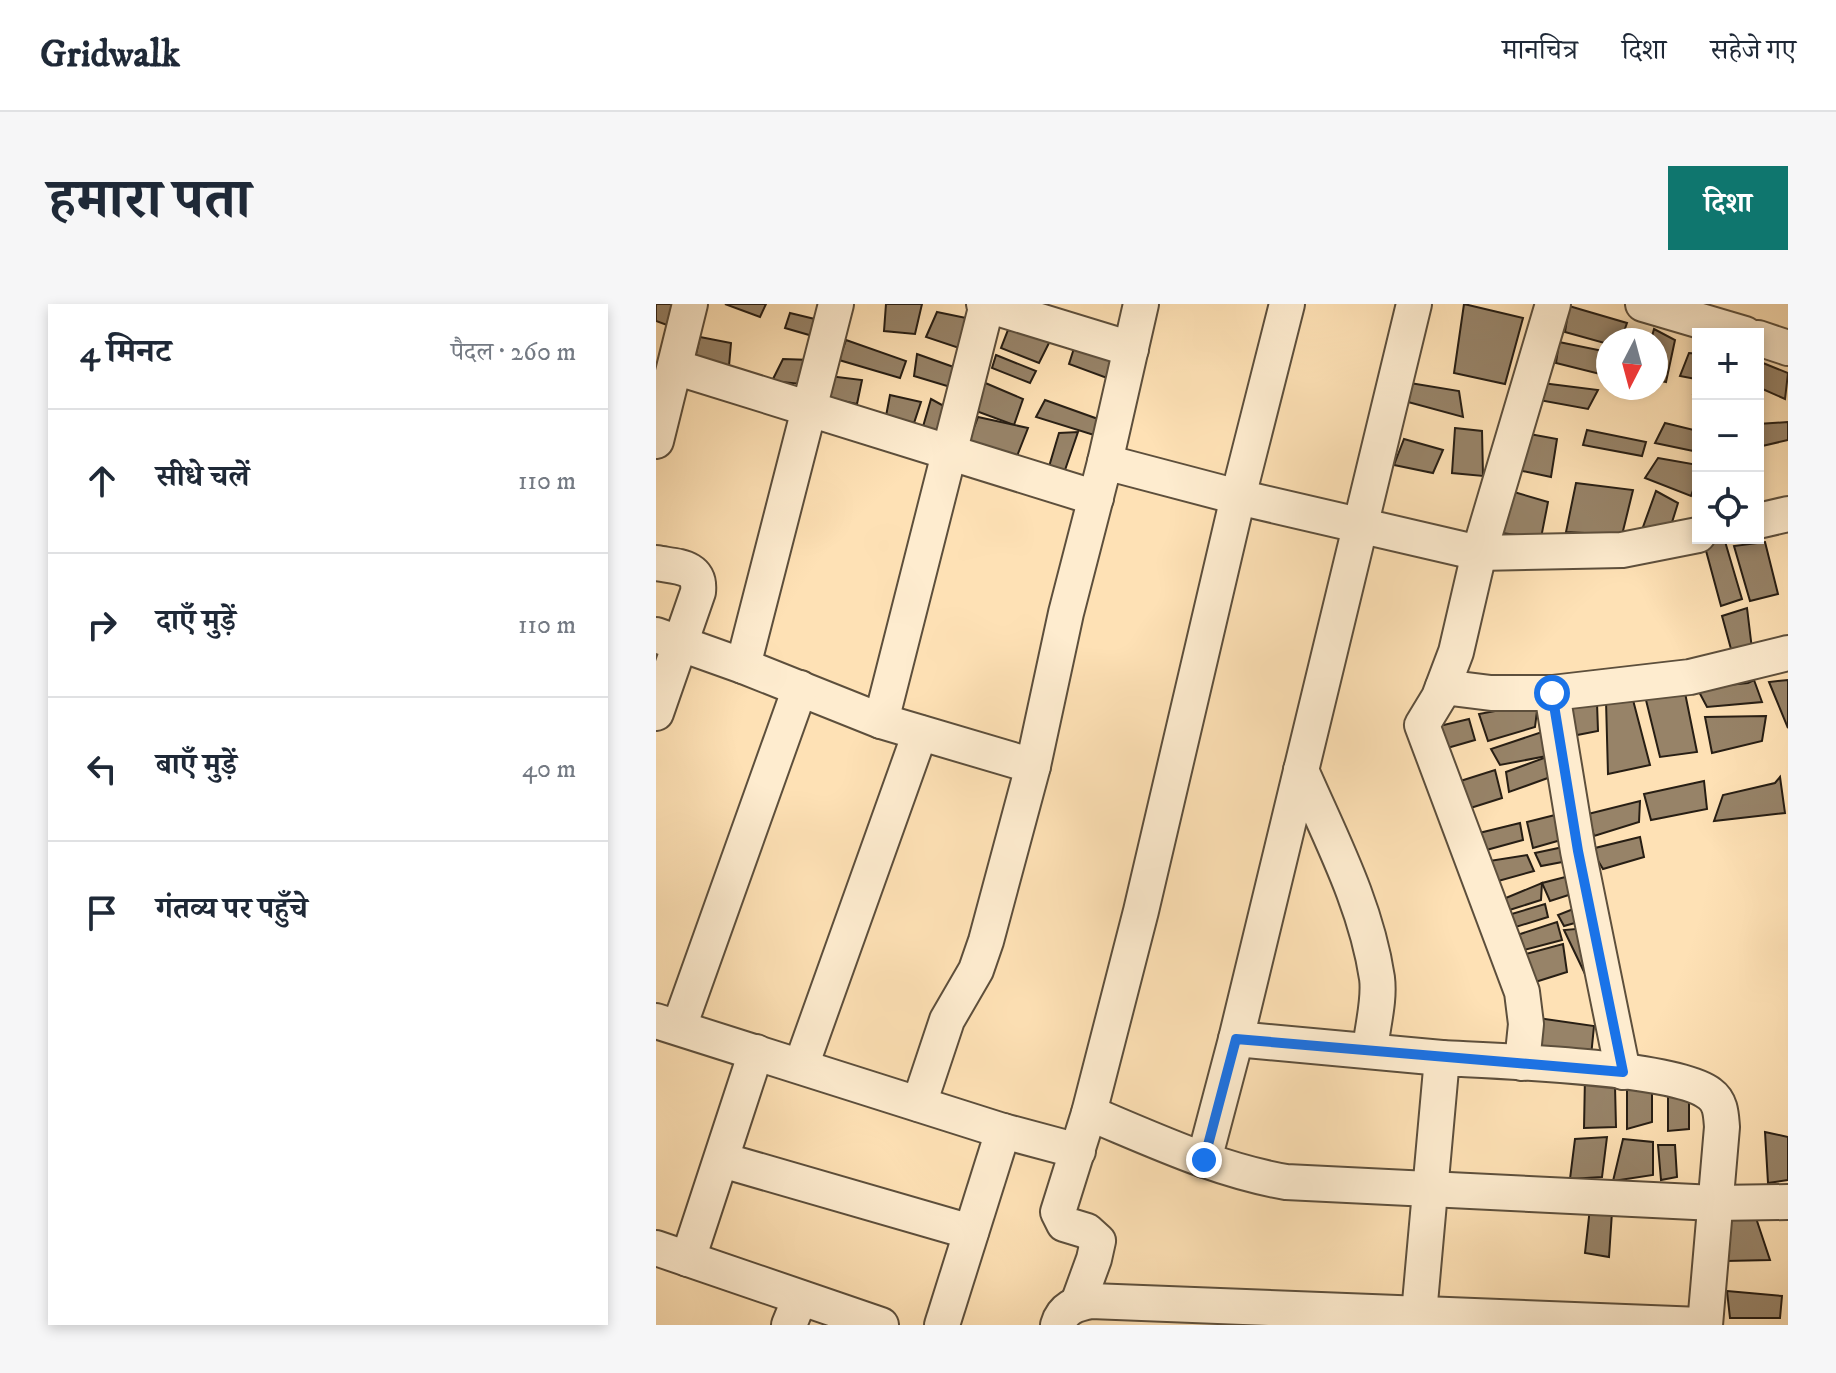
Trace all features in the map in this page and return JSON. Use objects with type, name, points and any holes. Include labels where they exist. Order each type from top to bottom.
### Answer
[{"type":"street","points":[[656,441],[690,304]]},
{"type":"street","points":[[743,666],[836,304]]},
{"type":"street","points":[[881,721],[986,304],[1131,349]]},
{"type":"street","points":[[919,1104],[947,1020],[976,970],[1033,766],[1066,613],[1141,304]]},
{"type":"street","points":[[1068,1314],[1098,1246],[1095,1236],[1064,1224],[1058,1217],[1059,1206],[1089,1113],[1141,911],[1238,497],[1287,304]]},
{"type":"street","points":[[1204,1160],[1414,304]]},
{"type":"street","points":[[1522,1063],[1526,1024],[1522,992],[1422,731],[1425,717],[1443,687],[1456,652],[1479,553],[1553,304]]},
{"type":"street","points":[[1643,304],[1725,328]]},
{"type":"street","points":[[675,367],[1096,498]]},
{"type":"street","points":[[1105,462],[1238,497],[1479,553],[1622,550],[1692,536]]},
{"type":"street","points":[[1764,520],[1788,514]]},
{"type":"street","points":[[656,563],[689,570],[699,581],[698,592],[667,639],[656,713]]},
{"type":"street","points":[[667,639],[881,721],[1033,766]]},
{"type":"street","points":[[1443,687],[1491,693],[1552,693],[1690,677],[1788,653]]},
{"type":"street","points":[[800,688],[668,1024],[1003,1131],[1078,1151]]},
{"type":"street","points":[[1552,693],[1578,851],[1623,1072]]},
{"type":"street","points":[[801,1066],[920,733]]},
{"type":"street","points":[[1301,770],[1358,903],[1377,979],[1370,1051]]},
{"type":"street","points":[[1068,1314],[1091,1301],[1418,1319],[1703,1325],[1722,1127],[1718,1103],[1711,1094],[1697,1086],[1623,1072],[1236,1039]]},
{"type":"street","points":[[688,1259],[756,1052]]},
{"type":"street","points":[[1418,1319],[1442,1058]]},
{"type":"street","points":[[1089,1113],[1249,1176],[1286,1182],[1715,1203],[1788,1202]]},
{"type":"street","points":[[942,1325],[1003,1131]]},
{"type":"street","points":[[722,1160],[971,1232]]},
{"type":"street","points":[[656,1248],[688,1259],[795,1311],[881,1325]]},
{"type":"building","points":[[656,304],[682,304],[675,328],[656,321]]},
{"type":"building","points":[[725,304],[766,304],[760,317]]},
{"type":"building","points":[[886,304],[922,304],[915,334],[884,331]]},
{"type":"building","points":[[1464,304],[1523,318],[1505,384],[1454,373]]},
{"type":"building","points":[[1569,306],[1627,323],[1625,328],[1596,328],[1596,341],[1565,332]]},
{"type":"building","points":[[937,312],[971,319],[965,350],[926,337]]},
{"type":"building","points":[[790,313],[823,321],[816,337],[785,328]]},
{"type":"building","points":[[1008,330],[1051,339],[1039,363],[1001,348]]},
{"type":"building","points":[[1668,336],[1675,340],[1668,373]]},
{"type":"building","points":[[700,337],[731,343],[729,366],[694,362]]},
{"type":"building","points":[[846,340],[906,361],[900,378],[839,360]]},
{"type":"building","points":[[1559,342],[1596,350],[1596,373],[1556,363]]},
{"type":"building","points":[[1075,345],[1114,361],[1107,378],[1069,364]]},
{"type":"building","points":[[1689,353],[1692,353],[1692,378],[1680,376]]},
{"type":"building","points":[[917,354],[962,370],[957,389],[914,376]]},
{"type":"building","points":[[996,355],[1036,371],[1030,383],[992,368]]},
{"type":"building","points":[[783,359],[811,360],[801,384],[772,381]]},
{"type":"building","points":[[1764,363],[1788,373],[1785,399],[1764,390]]},
{"type":"building","points":[[829,376],[862,380],[857,404],[823,397]]},
{"type":"building","points":[[983,382],[1023,399],[1014,425],[968,408]]},
{"type":"building","points":[[1410,383],[1459,391],[1463,417],[1408,402]]},
{"type":"building","points":[[1542,383],[1596,390],[1588,409],[1539,400]]},
{"type":"building","points":[[890,395],[921,402],[914,423],[886,416]]},
{"type":"building","points":[[931,399],[953,411],[945,437],[922,430]]},
{"type":"building","points":[[1045,400],[1098,419],[1094,435],[1036,417]]},
{"type":"building","points":[[978,417],[1028,428],[1017,456],[969,441]]},
{"type":"building","points":[[1788,422],[1788,440],[1764,446],[1764,424]]},
{"type":"building","points":[[1665,423],[1692,430],[1692,451],[1655,443]]},
{"type":"building","points":[[1455,428],[1482,431],[1483,476],[1452,473]]},
{"type":"building","points":[[1587,430],[1646,442],[1642,456],[1583,445]]},
{"type":"building","points":[[1078,432],[1065,470],[1048,470],[1059,433]]},
{"type":"building","points":[[1524,433],[1557,439],[1551,477],[1513,469]]},
{"type":"building","points":[[1404,439],[1443,450],[1433,473],[1394,465]]},
{"type":"building","points":[[1658,458],[1692,464],[1691,496],[1645,478]]},
{"type":"building","points":[[1576,483],[1633,490],[1622,535],[1566,532]]},
{"type":"building","points":[[1656,491],[1678,503],[1669,532],[1643,527]]},
{"type":"building","points":[[1514,492],[1548,502],[1541,538],[1501,533]]},
{"type":"building","points":[[1764,542],[1778,594],[1750,601],[1734,546]]},
{"type":"building","points":[[1726,544],[1742,599],[1721,606],[1705,547]]},
{"type":"building","points":[[1747,608],[1752,649],[1731,649],[1722,616]]},
{"type":"building","points":[[1754,680],[1762,702],[1707,707],[1697,688],[1748,683]]},
{"type":"building","points":[[1788,680],[1788,728],[1769,682]]},
{"type":"building","points":[[1684,688],[1697,752],[1660,757],[1645,696]]},
{"type":"building","points":[[1633,700],[1650,765],[1608,774],[1606,701]]},
{"type":"building","points":[[1561,701],[1597,703],[1598,731],[1572,736]]},
{"type":"building","points":[[1538,703],[1535,727],[1488,741],[1479,714]]},
{"type":"building","points":[[1766,716],[1762,741],[1712,753],[1705,717]]},
{"type":"building","points":[[1469,719],[1475,740],[1437,751],[1431,728]]},
{"type":"building","points":[[1545,731],[1552,755],[1500,765],[1491,749]]},
{"type":"building","points":[[1552,755],[1556,775],[1509,792],[1506,772]]},
{"type":"building","points":[[1495,770],[1502,798],[1461,811],[1451,784]]},
{"type":"building","points":[[1780,777],[1785,813],[1714,821],[1723,795],[1775,783]]},
{"type":"building","points":[[1704,781],[1707,809],[1651,820],[1644,794]]},
{"type":"building","points":[[1640,801],[1639,822],[1594,836],[1588,814]]},
{"type":"building","points":[[1563,813],[1568,838],[1533,848],[1527,822]]},
{"type":"building","points":[[1520,823],[1523,840],[1479,852],[1471,835]]},
{"type":"building","points":[[1640,837],[1644,857],[1603,869],[1591,849]]},
{"type":"building","points":[[1568,846],[1573,860],[1541,866],[1535,853]]},
{"type":"building","points":[[1527,855],[1534,871],[1491,883],[1483,862]]},
{"type":"building","points":[[1577,874],[1578,892],[1550,901],[1542,883]]},
{"type":"building","points":[[1542,883],[1541,900],[1500,913],[1501,900]]},
{"type":"building","points":[[1545,904],[1548,917],[1506,930],[1505,916]]},
{"type":"building","points":[[1581,906],[1582,921],[1564,926],[1558,915]]},
{"type":"building","points":[[1557,922],[1562,940],[1516,952],[1508,938]]},
{"type":"building","points":[[1587,928],[1586,976],[1564,930]]},
{"type":"building","points":[[1563,944],[1567,972],[1529,984],[1515,957]]},
{"type":"building","points":[[1538,1018],[1594,1026],[1591,1056],[1537,1048]]},
{"type":"building","points":[[1585,1076],[1615,1086],[1616,1127],[1584,1128]]},
{"type":"building","points":[[1627,1082],[1652,1087],[1652,1122],[1627,1129]]},
{"type":"building","points":[[1668,1086],[1689,1098],[1689,1129],[1668,1131]]},
{"type":"building","points":[[1765,1132],[1788,1137],[1788,1180],[1768,1183]]},
{"type":"building","points":[[1607,1137],[1602,1177],[1570,1179],[1575,1139]]},
{"type":"building","points":[[1623,1139],[1653,1142],[1653,1175],[1613,1181]]},
{"type":"building","points":[[1658,1145],[1675,1145],[1677,1177],[1661,1180]]},
{"type":"building","points":[[1590,1208],[1612,1212],[1609,1257],[1585,1253]]},
{"type":"building","points":[[1756,1218],[1770,1260],[1726,1261],[1726,1219]]},
{"type":"building","points":[[1727,1291],[1782,1296],[1780,1318],[1730,1318]]},
{"type":"route","points":[[1204,1160],[1236,1039],[1623,1072],[1578,851],[1552,693]]}]
